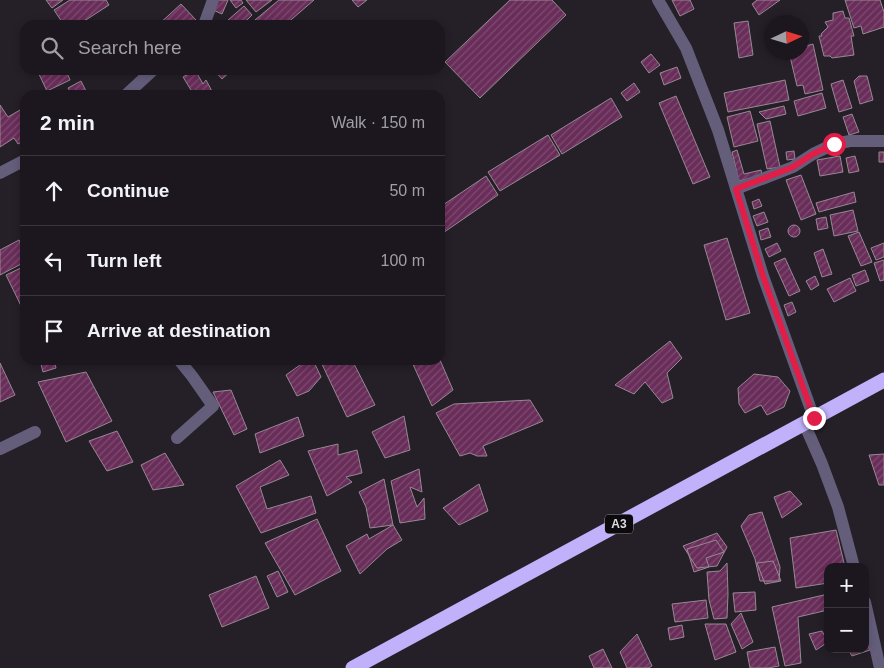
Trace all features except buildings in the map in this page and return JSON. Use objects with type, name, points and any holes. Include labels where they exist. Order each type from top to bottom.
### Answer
[{"type":"highway","name":"A3","points":[[353,668],[884,380]]},
{"type":"street","points":[[206,20],[213,0]]},
{"type":"street","points":[[658,0],[686,48],[718,130],[822,464],[838,507],[853,563]]},
{"type":"street","points":[[131,90],[147,75]]},
{"type":"street","points":[[736,189],[793,167],[813,154],[834,144],[850,141],[884,141]]},
{"type":"street","points":[[0,173],[20,163]]},
{"type":"street","points":[[177,438],[213,406],[183,365]]},
{"type":"street","points":[[0,449],[35,432]]},
{"type":"street","points":[[866,608],[880,668]]},
{"type":"route","points":[[814,418],[763,276],[736,189],[793,167],[813,154],[834,144]]}]
